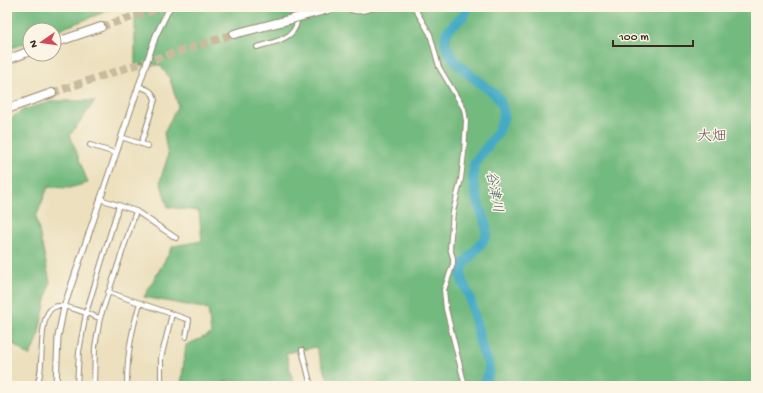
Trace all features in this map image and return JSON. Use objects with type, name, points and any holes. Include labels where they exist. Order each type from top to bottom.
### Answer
[{"type":"highway","points":[[234,34],[336,7]]},
{"type":"highway","points":[[62,40],[101,27]]},
{"type":"highway","points":[[7,60],[22,54]]},
{"type":"highway","points":[[7,109],[52,93]]},
{"type":"street","points":[[56,386],[58,336],[64,307],[156,35],[170,7]]},
{"type":"street","points":[[257,47],[282,40],[290,36],[297,24],[297,7]]},
{"type":"street","points":[[346,7],[352,11],[359,12],[377,7]]},
{"type":"street","points":[[414,7],[430,34],[439,67],[464,109],[466,121],[461,179],[453,212],[450,239],[453,264],[444,290],[446,309],[465,386]]},
{"type":"street","points":[[138,86],[152,91],[156,100],[141,144]]},
{"type":"street","points":[[121,137],[148,146]]},
{"type":"street","points":[[90,145],[116,153]]},
{"type":"street","points":[[100,199],[136,211],[176,238]]},
{"type":"street","points":[[77,386],[79,352],[86,313],[120,206]]},
{"type":"street","points":[[94,386],[95,347],[100,318],[136,211]]},
{"type":"street","points":[[108,292],[189,320],[186,337]]},
{"type":"street","points":[[127,386],[129,349],[134,322],[140,303]]},
{"type":"street","points":[[36,386],[40,372],[44,322],[52,308],[58,306],[64,307],[100,318]]},
{"type":"street","points":[[161,386],[161,358],[172,314]]},
{"type":"street","points":[[302,350],[311,386]]},
{"type":"street","points":[[754,386],[756,380]]},
{"type":"green space","points":[[7,7],[117,7],[62,29],[62,22],[22,22],[22,44],[7,50]]},
{"type":"green space","points":[[135,7],[756,7],[756,386],[331,386],[316,347],[286,353],[294,386],[237,386],[234,380],[220,383],[218,386],[181,386],[186,345],[211,334],[208,309],[144,297],[173,246],[202,241],[199,211],[168,207],[160,181],[168,156],[164,133],[178,105],[170,79],[160,65],[135,65]]},
{"type":"green space","points":[[54,101],[95,101],[70,135],[88,183],[69,188],[48,187],[36,217],[50,282],[37,341],[29,356],[13,344],[8,314],[7,121],[23,110]]},
{"type":"waterway","name":"谷津川","points":[[468,7],[464,15],[449,29],[445,41],[448,50],[462,68],[496,95],[501,103],[504,115],[497,134],[474,165],[473,181],[487,233],[483,241],[465,263],[461,273],[463,283],[470,298],[483,353],[488,362],[489,372],[483,386]]},
{"type":"tunnel","points":[[101,27],[163,7]]},
{"type":"tunnel","points":[[52,93],[234,34]]},
{"type":"district","name":"大畑","points":[[712,137]]}]
